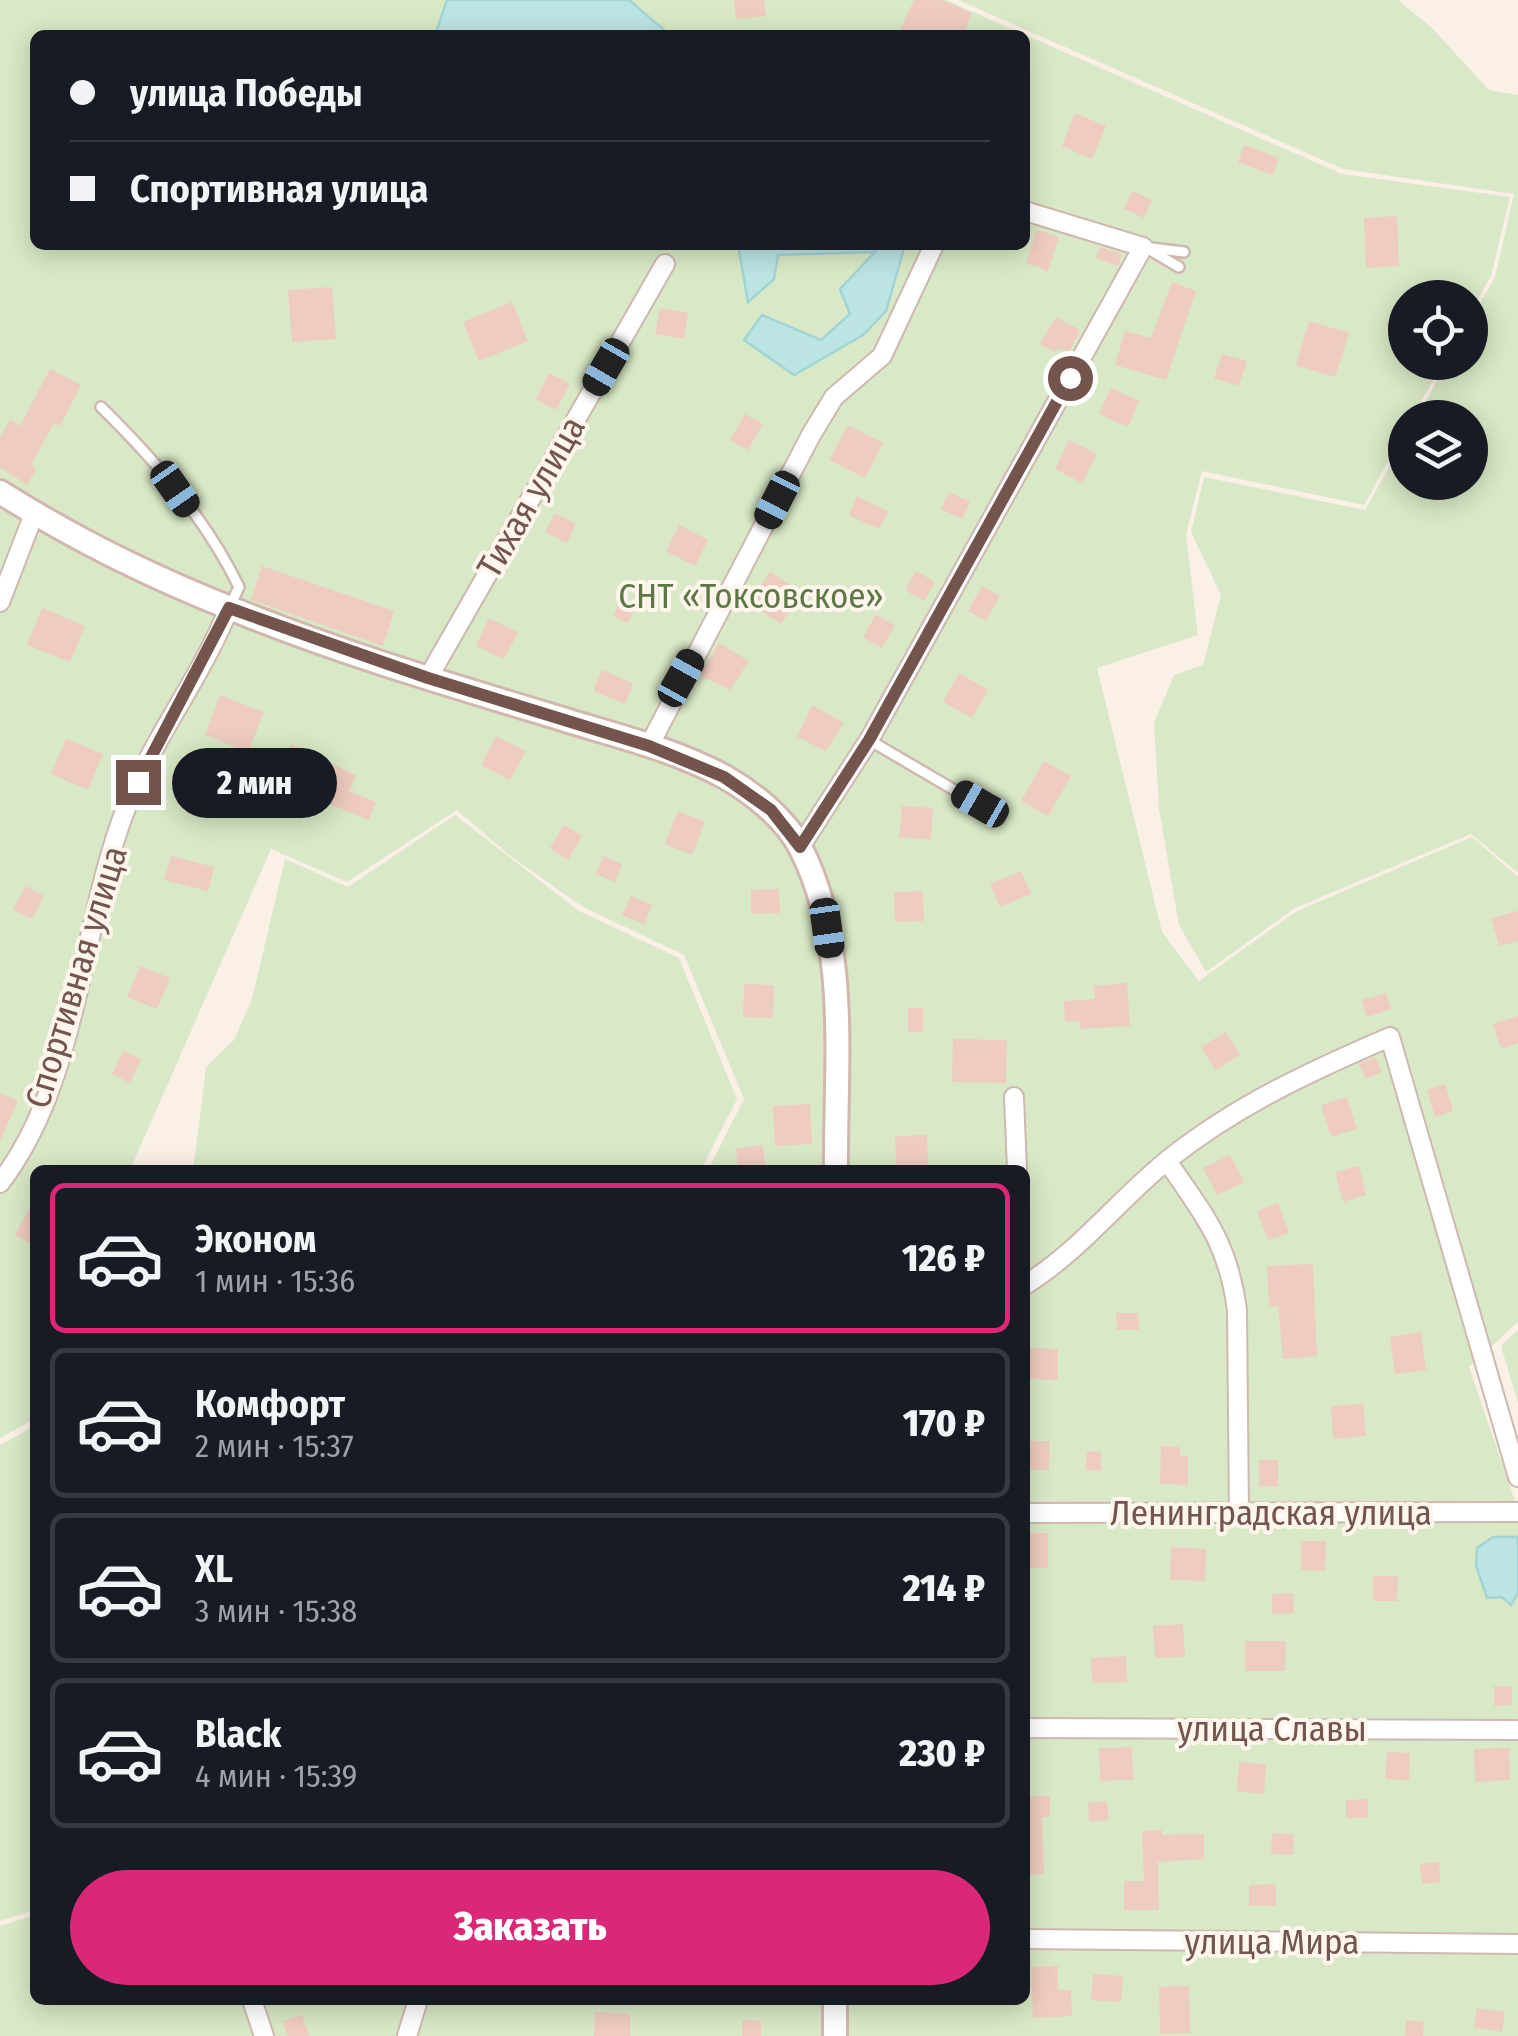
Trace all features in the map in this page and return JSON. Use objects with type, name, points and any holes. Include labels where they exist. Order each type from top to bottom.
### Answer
[{"type":"street","points":[[800,847],[869,740],[1143,246],[1030,213]]},
{"type":"street","points":[[649,746],[810,435],[834,397],[882,356],[932,250]]},
{"type":"street","name":"Тихая улица","points":[[428,678],[665,264]]},
{"type":"street","points":[[0,492],[34,514],[229,608],[428,678],[649,746],[724,777],[771,810],[800,847],[827,928],[835,986],[836,1165]]},
{"type":"street","points":[[0,602],[34,514]]},
{"type":"street","name":"Спортивная улица","points":[[0,1183],[16,1163],[56,1066],[126,806],[229,608]]},
{"type":"street","points":[[1030,1282],[1052,1268],[1167,1161],[1279,1085],[1390,1037],[1518,1477]]},
{"type":"street","points":[[1014,1097],[1017,1165]]},
{"type":"street","points":[[0,1149],[16,1163]]},
{"type":"street","points":[[1167,1161],[1221,1239],[1233,1276],[1237,1310],[1238,1515]]},
{"type":"street","name":"Ленинградская улица","points":[[1030,1513],[1518,1512]]},
{"type":"street","name":"улица Славы","points":[[1030,1728],[1518,1730]]},
{"type":"street","name":"улица Мира","points":[[1030,1940],[1518,1944]]},
{"type":"street","points":[[254,2005],[264,2036]]},
{"type":"street","points":[[407,2036],[416,2005]]},
{"type":"street","points":[[835,2005],[835,2036]]},
{"type":"lane","points":[[1143,246],[1184,252]]},
{"type":"lane","points":[[1143,246],[1178,267]]},
{"type":"lane","points":[[101,407],[157,462],[230,568],[239,588],[229,608]]},
{"type":"lane","points":[[869,740],[980,804]]},
{"type":"green space","name":"СНТ «Токсовское»","points":[[0,0],[946,0],[1014,30],[30,30],[30,250],[1030,250],[1030,37],[1342,174],[1510,197],[1488,281],[1388,280],[1388,380],[1433,380],[1422,400],[1388,400],[1388,462],[1364,505],[1202,471],[1186,535],[1198,635],[1097,668],[1162,932],[1199,981],[1297,911],[1472,837],[1518,877],[1518,1322],[1469,1367],[1518,1510],[1518,2036],[0,2036],[0,1926],[30,1917],[30,2005],[1030,2005],[1030,1165],[711,1165],[744,1099],[684,955],[583,907],[509,855],[457,810],[347,882],[271,849],[132,1165],[30,1165],[30,1422],[0,1438]]},
{"type":"green space","points":[[958,0],[1398,0],[1433,29],[1489,90],[1518,95],[1518,873],[1471,834],[1295,908],[1206,972],[1179,925],[1159,809],[1154,723],[1174,675],[1203,665],[1221,595],[1191,532],[1204,477],[1365,510],[1388,469],[1388,500],[1488,500],[1488,400],[1426,400],[1438,380],[1488,380],[1488,290],[1495,277],[1514,194],[1343,169]]},
{"type":"green space","points":[[455,815],[579,911],[679,958],[737,1099],[704,1165],[194,1165],[206,1067],[234,1040],[252,999],[285,859],[348,887]]},
{"type":"green space","points":[[1518,1330],[1518,1403],[1501,1346]]},
{"type":"green space","points":[[30,1429],[30,1912],[0,1921],[0,1445]]},
{"type":"water","points":[[447,0],[629,0],[664,30],[437,30]]},
{"type":"water","points":[[739,250],[904,250],[886,311],[863,335],[794,375],[744,340],[762,315],[821,340],[850,314],[840,289],[875,252],[778,255],[774,279],[748,302]]},
{"type":"water","points":[[1493,1537],[1518,1537],[1518,1593],[1511,1605],[1502,1597],[1487,1598],[1476,1565],[1477,1548]]},
{"type":"building","points":[[734,0],[764,0],[766,16],[736,19]]},
{"type":"building","points":[[914,0],[942,0],[972,13],[965,30],[900,30]]},
{"type":"building","points":[[1075,113],[1106,126],[1092,159],[1062,146]]},
{"type":"building","points":[[1244,145],[1279,158],[1273,175],[1238,162]]},
{"type":"building","points":[[1132,191],[1152,200],[1144,218],[1124,209]]},
{"type":"building","points":[[1397,216],[1399,266],[1366,268],[1364,218]]},
{"type":"building","points":[[1037,230],[1059,237],[1048,271],[1026,263]]},
{"type":"building","points":[[1100,247],[1122,254],[1118,266],[1096,258]]},
{"type":"building","points":[[1172,282],[1196,291],[1166,380],[1115,365],[1125,331],[1151,338]]},
{"type":"building","points":[[332,287],[336,339],[292,342],[288,290]]},
{"type":"building","points":[[512,302],[528,341],[479,361],[463,322]]},
{"type":"building","points":[[660,308],[688,313],[684,339],[655,334]]},
{"type":"building","points":[[1056,317],[1080,330],[1069,352],[1057,348],[1056,353],[1040,344]]},
{"type":"building","points":[[1309,321],[1349,333],[1335,377],[1296,365]]},
{"type":"building","points":[[1222,354],[1247,361],[1239,386],[1214,378]]},
{"type":"building","points":[[50,369],[81,385],[60,426],[54,423],[31,465],[36,469],[27,485],[0,467],[0,437],[10,420],[20,426]]},
{"type":"building","points":[[549,373],[570,384],[556,410],[536,399]]},
{"type":"building","points":[[1111,388],[1139,401],[1128,427],[1099,414]]},
{"type":"building","points":[[745,414],[763,424],[748,450],[730,440]]},
{"type":"building","points":[[848,425],[883,443],[865,478],[829,460]]},
{"type":"building","points":[[1069,440],[1097,454],[1082,483],[1055,469]]},
{"type":"building","points":[[949,492],[970,502],[962,519],[941,509]]},
{"type":"building","points":[[857,496],[888,511],[879,529],[849,515]]},
{"type":"building","points":[[555,513],[576,524],[567,543],[545,532]]},
{"type":"building","points":[[679,525],[708,540],[695,566],[666,551]]},
{"type":"building","points":[[262,566],[394,611],[383,646],[251,600]]},
{"type":"building","points":[[916,571],[935,582],[924,601],[905,590]]},
{"type":"building","points":[[770,572],[801,592],[781,624],[749,603]]},
{"type":"building","points":[[982,586],[1000,596],[986,621],[968,611]]},
{"type":"building","points":[[621,599],[636,605],[628,623],[613,616]]},
{"type":"building","points":[[42,608],[85,626],[70,662],[27,645]]},
{"type":"building","points":[[876,614],[895,626],[882,648],[863,637]]},
{"type":"building","points":[[489,618],[518,632],[504,659],[476,646]]},
{"type":"building","points":[[719,643],[749,661],[730,690],[700,675]]},
{"type":"building","points":[[602,670],[633,683],[625,704],[593,691]]},
{"type":"building","points":[[959,673],[988,690],[972,718],[943,702]]},
{"type":"building","points":[[220,695],[264,712],[248,752],[205,735]]},
{"type":"building","points":[[812,705],[844,723],[826,751],[797,737]]},
{"type":"building","points":[[496,736],[526,751],[510,780],[481,765]]},
{"type":"building","points":[[66,739],[103,754],[88,790],[51,774]]},
{"type":"building","points":[[291,744],[356,775],[349,791],[376,802],[369,820],[321,801],[325,792],[279,773]]},
{"type":"building","points":[[1044,761],[1071,776],[1048,816],[1021,801]]},
{"type":"building","points":[[902,806],[933,808],[931,840],[899,837]]},
{"type":"building","points":[[678,811],[705,822],[692,855],[665,844]]},
{"type":"building","points":[[564,825],[582,836],[568,860],[550,848]]},
{"type":"building","points":[[171,856],[214,867],[208,891],[164,880]]},
{"type":"building","points":[[603,856],[622,864],[615,882],[596,874]]},
{"type":"building","points":[[1021,871],[1031,894],[1000,907],[990,884]]},
{"type":"building","points":[[26,886],[44,896],[32,919],[13,910]]},
{"type":"building","points":[[779,889],[780,913],[751,914],[751,890]]},
{"type":"building","points":[[923,891],[924,921],[895,922],[894,892]]},
{"type":"building","points":[[631,896],[652,905],[644,924],[622,915]]},
{"type":"building","points":[[1518,911],[1518,941],[1499,946],[1491,918]]},
{"type":"building","points":[[140,966],[170,978],[157,1009],[127,997]]},
{"type":"building","points":[[1127,983],[1130,1026],[1080,1029],[1080,1021],[1065,1022],[1064,1001],[1095,999],[1094,986]]},
{"type":"building","points":[[744,984],[774,985],[773,1018],[743,1017]]},
{"type":"building","points":[[1386,993],[1391,1009],[1367,1017],[1362,1000]]},
{"type":"building","points":[[908,1008],[923,1008],[923,1032],[908,1032]]},
{"type":"building","points":[[1518,1016],[1518,1043],[1501,1049],[1493,1024]]},
{"type":"building","points":[[1226,1032],[1240,1055],[1215,1070],[1201,1047]]},
{"type":"building","points":[[953,1039],[1007,1040],[1006,1083],[952,1082]]},
{"type":"building","points":[[123,1051],[141,1059],[130,1083],[112,1074]]},
{"type":"building","points":[[1376,1057],[1382,1072],[1366,1079],[1359,1064]]},
{"type":"building","points":[[1445,1084],[1453,1111],[1435,1117],[1427,1090]]},
{"type":"building","points":[[0,1093],[18,1101],[0,1141]]},
{"type":"building","points":[[1347,1097],[1357,1129],[1331,1137],[1321,1105]]},
{"type":"building","points":[[810,1104],[812,1144],[775,1146],[773,1106]]},
{"type":"building","points":[[927,1135],[928,1165],[896,1165],[895,1136]]},
{"type":"building","points":[[763,1145],[765,1165],[738,1165],[736,1149]]},
{"type":"building","points":[[1230,1155],[1244,1182],[1217,1195],[1203,1168]]},
{"type":"building","points":[[1359,1166],[1366,1195],[1343,1202],[1335,1172]]},
{"type":"building","points":[[1278,1203],[1289,1233],[1268,1240],[1257,1211]]},
{"type":"building","points":[[30,1207],[30,1243],[15,1235]]},
{"type":"building","points":[[1313,1264],[1317,1356],[1283,1359],[1278,1306],[1269,1307],[1267,1266]]},
{"type":"building","points":[[1116,1313],[1138,1313],[1139,1330],[1117,1330]]},
{"type":"building","points":[[1421,1332],[1426,1370],[1395,1374],[1390,1337]]},
{"type":"building","points":[[1030,1348],[1058,1349],[1058,1380],[1030,1379]]},
{"type":"building","points":[[1363,1404],[1366,1436],[1333,1439],[1331,1406]]},
{"type":"building","points":[[1030,1441],[1050,1441],[1049,1470],[1030,1470]]},
{"type":"building","points":[[1161,1446],[1180,1447],[1180,1456],[1188,1456],[1188,1485],[1160,1484]]},
{"type":"building","points":[[1087,1451],[1101,1452],[1101,1471],[1086,1470]]},
{"type":"building","points":[[1259,1460],[1278,1460],[1278,1486],[1259,1487]]},
{"type":"building","points":[[1030,1533],[1048,1533],[1048,1568],[1030,1568]]},
{"type":"building","points":[[1301,1541],[1326,1541],[1325,1571],[1301,1570]]},
{"type":"building","points":[[1171,1547],[1206,1549],[1205,1581],[1170,1580]]},
{"type":"building","points":[[1373,1576],[1398,1576],[1397,1601],[1373,1601]]},
{"type":"building","points":[[1293,1593],[1294,1613],[1272,1614],[1272,1594]]},
{"type":"building","points":[[1183,1624],[1185,1657],[1155,1658],[1153,1626]]},
{"type":"building","points":[[1245,1641],[1286,1641],[1285,1671],[1245,1671]]},
{"type":"building","points":[[1126,1656],[1127,1682],[1092,1683],[1091,1658]]},
{"type":"building","points":[[1494,1686],[1512,1686],[1512,1705],[1494,1706]]},
{"type":"building","points":[[1132,1747],[1133,1780],[1100,1781],[1099,1748]]},
{"type":"building","points":[[1509,1748],[1510,1780],[1475,1782],[1474,1749]]},
{"type":"building","points":[[1387,1752],[1410,1753],[1409,1780],[1385,1779]]},
{"type":"building","points":[[1239,1762],[1266,1764],[1264,1794],[1237,1791]]},
{"type":"building","points":[[1050,1796],[1050,1817],[1042,1817],[1044,1874],[1030,1875],[1030,1797]]},
{"type":"building","points":[[1368,1799],[1368,1818],[1346,1818],[1346,1800]]},
{"type":"building","points":[[1107,1801],[1109,1820],[1089,1822],[1088,1803]]},
{"type":"building","points":[[1162,1830],[1162,1835],[1204,1834],[1204,1859],[1158,1862],[1159,1910],[1124,1910],[1124,1881],[1144,1881],[1142,1831]]},
{"type":"building","points":[[1272,1833],[1294,1834],[1293,1855],[1271,1854]]},
{"type":"building","points":[[1439,1862],[1440,1882],[1422,1884],[1420,1864]]},
{"type":"building","points":[[1276,1884],[1276,1906],[1249,1906],[1249,1885]]},
{"type":"building","points":[[1058,1966],[1058,1990],[1071,1990],[1072,2016],[1033,2018],[1031,1967]]},
{"type":"building","points":[[1093,1974],[1123,1976],[1121,2002],[1091,2000]]},
{"type":"building","points":[[1189,1986],[1190,2033],[1160,2034],[1159,1987]]},
{"type":"building","points":[[1477,2008],[1505,2012],[1502,2032],[1474,2027]]},
{"type":"building","points":[[595,2012],[630,2014],[630,2036],[594,2036]]},
{"type":"building","points":[[302,2015],[309,2036],[288,2036],[282,2021]]},
{"type":"building","points":[[742,2020],[761,2021],[761,2036],[742,2036]]},
{"type":"building","points":[[1406,2020],[1424,2022],[1423,2036],[1405,2036]]},
{"type":"route","points":[[138,782],[220,632],[229,608],[428,678],[649,746],[724,777],[771,810],[800,847],[826,814],[869,740],[1070,378]]}]
